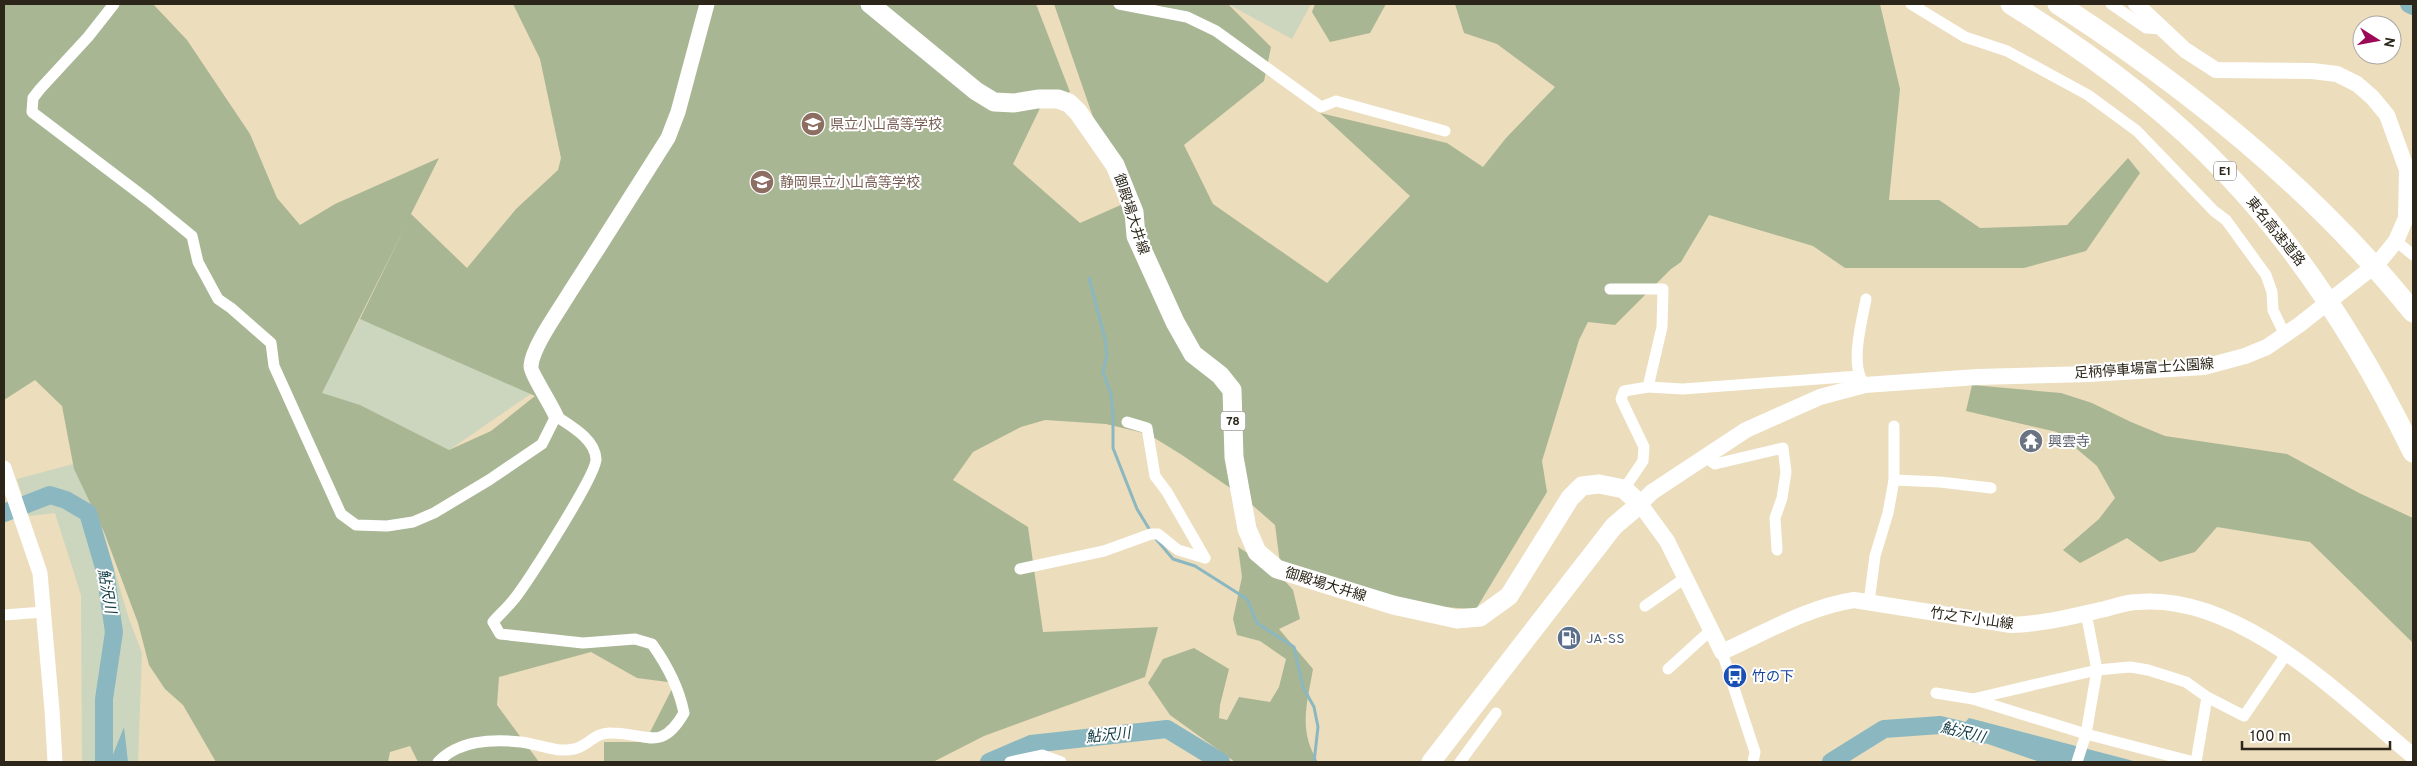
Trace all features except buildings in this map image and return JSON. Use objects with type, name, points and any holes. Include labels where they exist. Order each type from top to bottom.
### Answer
[{"type":"highway","name":"東名高速道路","points":[[2011,4],[2076,46],[2152,105],[2196,143],[2247,195],[2297,256],[2345,326],[2383,393],[2413,452]]},
{"type":"highway","points":[[2058,4],[2156,71],[2258,152],[2327,217],[2391,285],[2413,312]]},
{"type":"main road","name":"御殿場大井線","points":[[870,4],[976,92],[994,102],[1014,103],[1058,98],[1069,103],[1078,112],[1115,165],[1134,212],[1136,236],[1175,322],[1193,354],[1220,375],[1232,390],[1234,457],[1247,529],[1258,552],[1277,569],[1401,606],[1457,619],[1480,617],[1509,596],[1570,498],[1582,486],[1599,484],[1624,489]]},
{"type":"main road","name":"足柄停車場富士公園線","points":[[1640,504],[1652,492],[1746,430],[1820,397],[1862,381],[2089,374],[2204,367],[2245,356],[2267,347],[2299,325],[2370,270],[2392,246],[2406,218],[2407,170],[2387,114],[2357,84],[2337,74],[2216,70],[2184,50],[2136,4]]},
{"type":"main road","points":[[1624,489],[1640,504],[1667,541],[1722,652]]},
{"type":"main road","points":[[1431,762],[1614,526],[1640,504]]},
{"type":"main road","name":"竹之下小山線","points":[[1722,652],[1837,603],[1854,600],[2011,625],[2036,624],[2138,602],[2183,605],[2243,627],[2287,653],[2413,756]]},
{"type":"street","points":[[114,4],[88,37],[36,93],[33,98],[32,112],[148,200],[192,236],[198,262],[218,299],[271,343],[274,366],[341,514],[356,525],[387,526],[413,522],[434,513],[489,480],[542,444],[556,416]]},
{"type":"street","points":[[438,762],[450,751],[464,744],[520,742],[553,749],[573,750],[585,745],[594,736],[610,732],[654,740],[674,729],[684,713],[681,698],[669,670],[652,644],[635,639],[583,643],[500,634],[492,622],[517,596],[585,488],[597,461],[593,449],[583,435],[556,416],[549,399],[534,377],[530,367],[538,346],[556,315],[668,138],[678,112],[706,4]]},
{"type":"street","points":[[1119,4],[1187,17],[1216,31],[1321,107],[1336,101],[1445,131]]},
{"type":"street","points":[[1911,4],[1965,37],[2007,51],[2058,78],[2088,95],[2137,132],[2214,211],[2226,220],[2266,275],[2272,292],[2273,310],[2285,335]]},
{"type":"street","points":[[2111,4],[2146,28],[2162,29]]},
{"type":"street","points":[[2392,246],[2413,255]]},
{"type":"street","points":[[1610,289],[1663,289],[1662,327],[1648,387]]},
{"type":"street","points":[[1624,489],[1643,461],[1644,447],[1621,399],[1624,391],[1648,387],[1660,389],[1862,381],[1857,344],[1866,300]]},
{"type":"street","points":[[1020,568],[1104,551],[1153,535],[1178,550],[1205,558],[1167,492],[1155,476],[1147,428],[1127,422]]},
{"type":"street","points":[[1869,602],[1875,556],[1888,513],[1894,480],[1894,426]]},
{"type":"street","points":[[1704,456],[1715,464],[1783,448],[1786,472],[1782,498],[1775,518],[1777,550]]},
{"type":"street","points":[[6,473],[40,573],[55,762]]},
{"type":"street","points":[[1894,480],[1940,482],[1991,488]]},
{"type":"street","points":[[1646,606],[1685,578]]},
{"type":"street","points":[[4,615],[42,612]]},
{"type":"street","points":[[2077,762],[2085,738],[2097,670],[2086,613]]},
{"type":"street","points":[[1668,669],[1711,630]]},
{"type":"street","points":[[1722,652],[1755,752],[1753,762]]},
{"type":"street","points":[[1973,699],[2097,670],[2130,668],[2148,670],[2186,682],[2208,697],[2244,716],[2287,653]]},
{"type":"street","points":[[1936,693],[1973,699],[2085,738],[2195,762],[2208,697]]},
{"type":"street","points":[[1460,762],[1496,713]]},
{"type":"street","points":[[1010,762],[1042,756],[1061,762]]},
{"type":"green space","points":[[4,4],[153,4],[187,40],[250,134],[277,198],[300,225],[335,204],[439,158],[411,214],[467,268],[516,209],[558,170],[561,158],[540,59],[513,4],[1036,4],[1070,92],[1043,102],[1013,164],[1080,223],[1123,204],[1054,4],[1119,4],[1153,10],[1158,4],[1228,4],[1271,47],[1264,81],[1184,145],[1213,204],[1327,283],[1410,196],[1320,113],[1447,143],[1483,167],[1506,138],[1555,87],[1497,44],[1464,33],[1455,4],[1880,4],[1900,89],[1889,200],[1939,200],[1980,228],[2067,225],[2128,158],[2140,173],[2086,251],[2024,268],[1845,268],[1813,246],[1709,215],[1681,262],[1671,269],[1615,325],[1588,322],[1579,340],[1542,461],[1547,492],[1476,609],[1424,606],[1280,563],[1275,525],[1242,496],[1148,434],[1106,424],[1045,420],[1021,427],[973,452],[953,480],[1028,527],[1043,632],[1158,627],[1145,677],[984,736],[933,762],[604,762],[604,742],[645,742],[675,683],[637,678],[591,652],[499,677],[497,705],[539,762],[418,762],[410,746],[390,752],[388,762],[216,762],[183,705],[165,689],[149,665],[138,623],[104,532],[74,469],[62,406],[35,380],[4,400]],"holes":[[[405,227],[360,319],[535,396],[491,431],[449,450],[360,405],[322,393]]]},
{"type":"green space","points":[[1228,4],[1311,4],[1292,39]]},
{"type":"green space","points":[[1315,4],[1386,4],[1370,33],[1330,42],[1312,12]]},
{"type":"green space","points":[[360,319],[541,387],[449,450],[321,393]]},
{"type":"green space","points":[[1972,385],[2061,393],[2092,403],[2165,436],[2287,454],[2359,493],[2413,518],[2413,643],[2310,542],[2217,527],[2195,552],[2160,562],[2127,538],[2080,563],[2063,550],[2099,519],[2115,498],[2097,466],[2057,432],[1966,411]]},
{"type":"green space","points":[[73,464],[102,528],[129,619],[142,653],[138,762],[82,762],[81,595],[55,513],[29,516],[17,479]]},
{"type":"green space","points":[[1238,547],[1276,571],[1293,590],[1300,619],[1279,629],[1313,669],[1307,706],[1306,728],[1312,751],[1318,762],[1235,762],[1170,715],[1148,683],[1163,659],[1194,648],[1229,669],[1220,705],[1219,718],[1227,720],[1239,697],[1270,702],[1279,687],[1286,659],[1260,641],[1237,635],[1233,619],[1242,577]]},
{"type":"water","points":[[1969,718],[2137,762],[2040,762],[1956,733]]},
{"type":"water","points":[[124,727],[128,762],[110,762]]},
{"type":"waterway","points":[[2409,4],[2413,6]]},
{"type":"waterway","points":[[1089,278],[1105,339],[1107,354],[1103,372],[1111,394],[1113,448],[1137,509],[1151,532]]},
{"type":"waterway","name":"鮎沢川","points":[[4,513],[50,495],[66,500],[88,513],[105,571],[114,632],[104,699],[104,762]]},
{"type":"waterway","points":[[1156,539],[1173,559],[1195,566],[1247,599],[1257,623],[1294,647],[1303,687],[1314,707],[1318,727],[1314,762]]},
{"type":"waterway","name":"鮎沢川","points":[[1831,762],[1884,729],[1940,725],[1982,735]]},
{"type":"waterway","name":"鮎沢川","points":[[989,762],[1031,744],[1167,729],[1221,762]]},
{"type":"place","name":"県立小山高等学校","points":[[813,124]]},
{"type":"place","name":"静岡県立小山高等学校","points":[[762,182]]},
{"type":"place","name":"興雲寺","points":[[2031,441]]},
{"type":"place","name":"JA-SS","points":[[1569,638]]},
{"type":"place","name":"竹の下","points":[[1735,676]]}]
